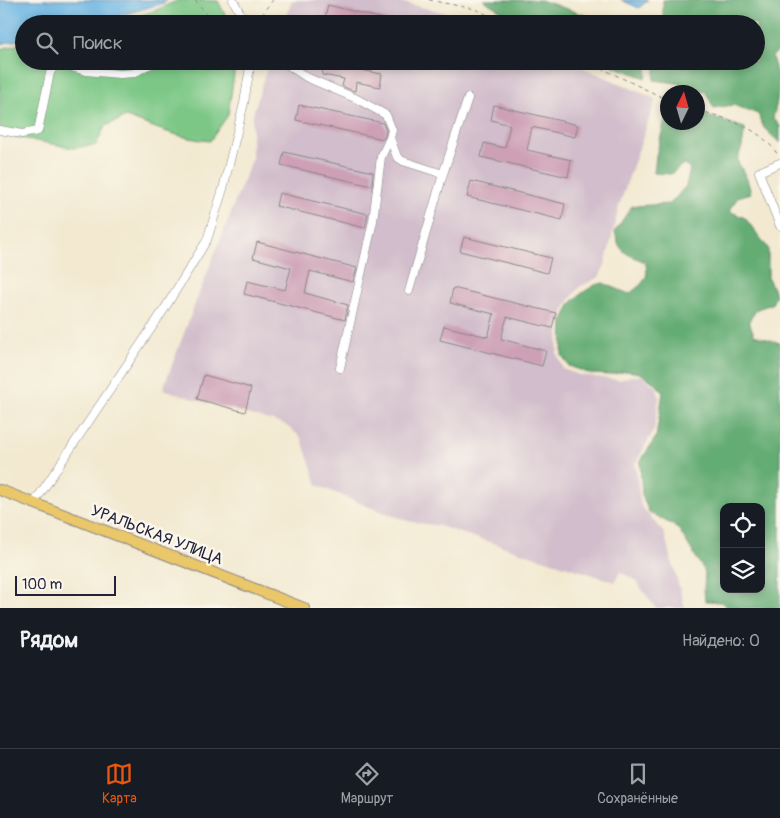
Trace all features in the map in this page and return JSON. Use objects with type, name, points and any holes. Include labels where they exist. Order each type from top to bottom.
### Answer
[{"type":"main road","name":"УРАЛЬСКАЯ УЛИЦА","points":[[0,490],[304,608]]},
{"type":"street","points":[[233,0],[241,15]]},
{"type":"street","points":[[0,130],[22,134],[38,131],[52,70]]},
{"type":"street","points":[[82,70],[120,74],[134,73],[139,70]]},
{"type":"street","points":[[34,503],[166,308],[206,240],[226,179],[244,103],[250,70]]},
{"type":"street","points":[[296,70],[306,77],[357,99],[386,115],[392,130],[381,158],[373,221],[340,368]]},
{"type":"street","points":[[409,291],[443,174],[468,98]]},
{"type":"street","points":[[390,138],[396,157],[443,174]]},
{"type":"street","points":[[780,163],[759,172],[780,226]]},
{"type":"path","points":[[195,0],[208,15]]},
{"type":"path","points":[[264,15],[273,0]]},
{"type":"path","points":[[429,0],[475,9],[488,15]]},
{"type":"path","points":[[605,70],[660,96]]},
{"type":"path","points":[[705,112],[748,127],[769,144],[780,158]]},
{"type":"shaded area","points":[[292,0],[392,0],[454,15],[286,15]]},
{"type":"shaded area","points":[[266,70],[588,70],[656,99],[619,206],[605,265],[599,277],[579,287],[564,310],[559,326],[557,354],[563,369],[579,375],[620,380],[631,376],[642,376],[657,388],[659,398],[654,430],[635,464],[641,506],[664,533],[685,608],[656,608],[635,580],[620,572],[615,582],[439,526],[408,521],[369,507],[317,485],[301,437],[284,424],[163,389],[252,159],[252,118]]},
{"type":"green space","points":[[179,0],[218,1],[225,15],[140,15]]},
{"type":"green space","points":[[483,0],[541,0],[585,15],[508,15]]},
{"type":"green space","points":[[663,0],[780,0],[780,48],[772,57],[777,74],[778,88],[773,118],[780,126],[780,143],[764,128],[758,114],[733,105],[714,108],[705,91],[705,85],[683,85],[654,80],[655,70],[765,70],[765,15],[663,15]]},
{"type":"green space","points":[[15,45],[15,70],[235,70],[228,115],[210,141],[178,135],[126,117],[105,126],[96,145],[73,148],[0,134],[0,49]]},
{"type":"green space","points":[[624,70],[647,70],[646,78]]},
{"type":"green space","points":[[705,115],[745,128],[742,147],[737,160],[747,179],[751,193],[738,197],[729,211],[745,218],[768,248],[768,278],[776,295],[772,304],[757,309],[749,321],[754,335],[780,343],[780,608],[728,608],[721,602],[705,601],[705,572],[678,528],[649,512],[642,495],[640,462],[656,437],[663,392],[656,384],[640,373],[627,371],[609,375],[591,374],[569,366],[562,355],[563,320],[571,303],[582,293],[595,285],[603,283],[629,294],[646,277],[647,268],[645,262],[621,248],[615,231],[632,206],[670,204],[686,186],[690,169],[683,164],[671,174],[654,173],[662,130],[705,130]]},
{"type":"water","points":[[0,0],[168,0],[164,3],[122,15],[15,15],[15,41],[0,44]]},
{"type":"water","points":[[621,0],[648,0],[639,8]]},
{"type":"building","points":[[328,5],[368,15],[326,15]]},
{"type":"building","points":[[323,70],[361,70],[382,74],[380,87],[356,82],[355,91],[342,86],[344,79],[322,75]]},
{"type":"building","points":[[299,105],[383,123],[386,130],[385,136],[383,139],[296,120]]},
{"type":"building","points":[[494,105],[578,125],[575,137],[532,127],[527,150],[571,160],[568,177],[481,157],[484,143],[505,148],[510,125],[491,120]]},
{"type":"building","points":[[284,152],[373,172],[372,186],[281,165]]},
{"type":"building","points":[[471,181],[565,204],[562,220],[467,197]]},
{"type":"building","points":[[279,193],[368,214],[365,228],[276,206]]},
{"type":"building","points":[[464,237],[551,258],[547,273],[460,251]]},
{"type":"building","points":[[257,242],[357,268],[353,282],[310,271],[305,293],[348,305],[345,320],[244,294],[247,281],[285,290],[291,268],[253,258]]},
{"type":"building","points":[[453,288],[556,313],[552,328],[507,317],[501,339],[546,351],[542,366],[440,340],[444,326],[488,337],[494,314],[450,303]]},
{"type":"building","points":[[204,375],[251,388],[245,412],[197,399]]}]
